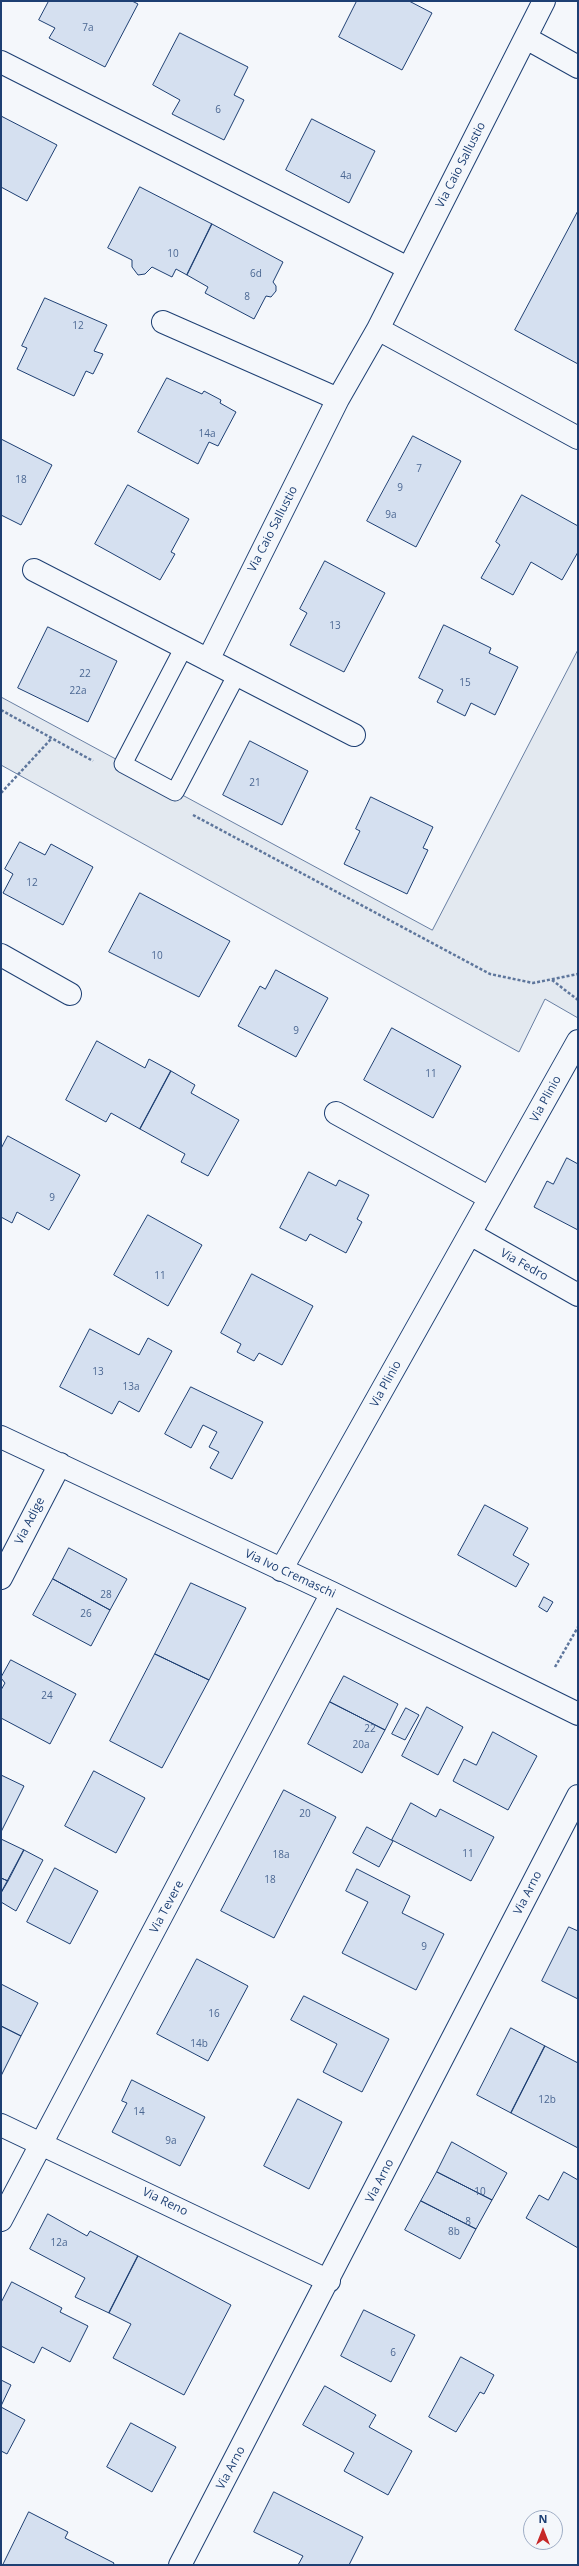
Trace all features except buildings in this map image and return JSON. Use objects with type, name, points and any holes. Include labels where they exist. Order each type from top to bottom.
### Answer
[{"type":"street","name":"Via Caio Sallustio","points":[[208,660],[338,399],[378,329],[544,1]]},
{"type":"street","points":[[526,38],[578,67]]},
{"type":"street","points":[[1,62],[408,268]]},
{"type":"street","points":[[163,322],[338,399]]},
{"type":"street","points":[[378,329],[578,438]]},
{"type":"street","points":[[34,570],[354,735]]},
{"type":"street","points":[[1,955],[70,994]]},
{"type":"street","name":"Via Plinio","points":[[282,1570],[578,1041]]},
{"type":"street","points":[[336,1113],[490,1198]]},
{"type":"street","name":"Via Fedro","points":[[470,1234],[578,1295]]},
{"type":"street","name":"Via Ivo Cremaschi","points":[[1,1437],[332,1593],[578,1714]]},
{"type":"street","name":"Via Adige","points":[[1,1578],[60,1464]]},
{"type":"street","name":"Via Tevere","points":[[1,2220],[332,1593]]},
{"type":"street","name":"Via Arno","points":[[180,2565],[329,2281],[578,1796]]},
{"type":"street","name":"Via Reno","points":[[1,2124],[329,2281]]},
{"type":"lane","points":[[184,647],[123,764],[175,792],[237,674]]},
{"type":"path","points":[[1,710],[94,761]]},
{"type":"path","points":[[1,793],[52,738]]},
{"type":"path","points":[[192,815],[490,974],[533,983],[578,974]]},
{"type":"path","points":[[552,979],[578,1000]]},
{"type":"path","points":[[540,1696],[578,1627]]},
{"type":"shaded area","points":[[578,650],[578,1018],[545,999],[519,1052],[1,765],[1,697],[432,930]]}]
